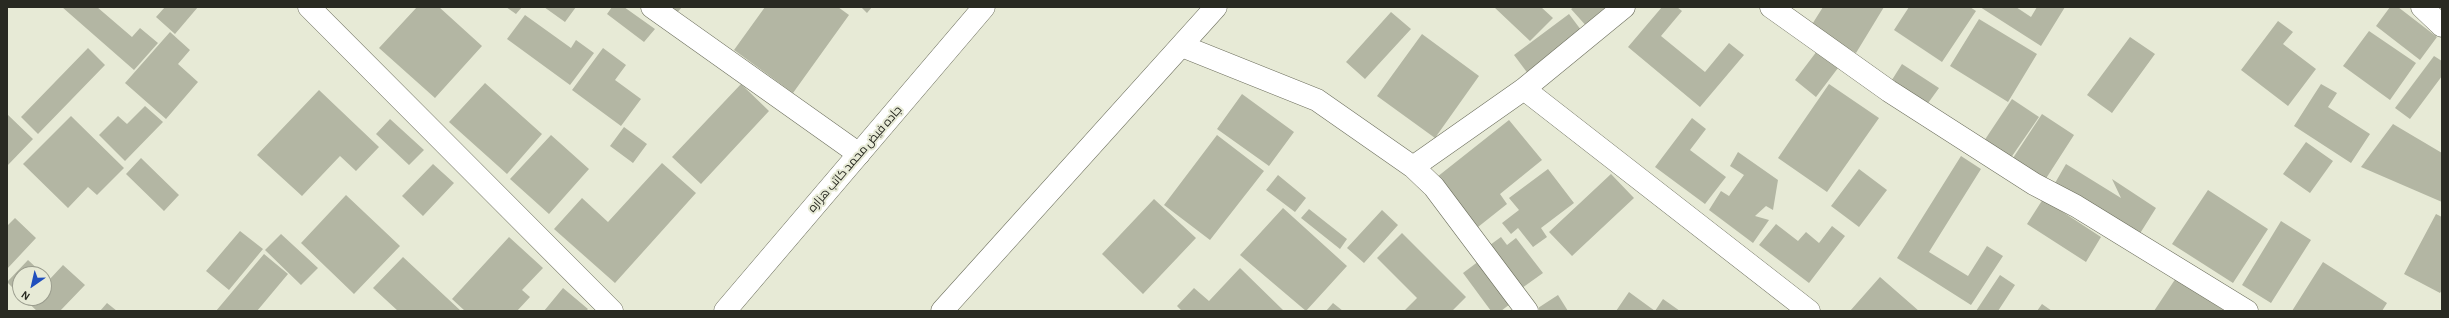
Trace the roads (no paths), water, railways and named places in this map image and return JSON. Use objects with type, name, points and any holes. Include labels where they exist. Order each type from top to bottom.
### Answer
[{"type":"street","points":[[309,7],[612,311]]},
{"type":"street","points":[[652,7],[859,154]]},
{"type":"street","name":"جاده فیض محمد کاتب هزاره","points":[[725,311],[984,7]]},
{"type":"street","points":[[942,311],[1216,7]]},
{"type":"street","points":[[1413,167],[1524,89],[1624,7]]},
{"type":"street","points":[[1771,7],[1889,91],[2027,180],[2076,206],[2247,311]]},
{"type":"street","points":[[2422,7],[2442,26]]},
{"type":"street","points":[[1182,46],[1317,100],[1413,167],[1434,186],[1527,311]]},
{"type":"street","points":[[1524,89],[1809,311]]}]
